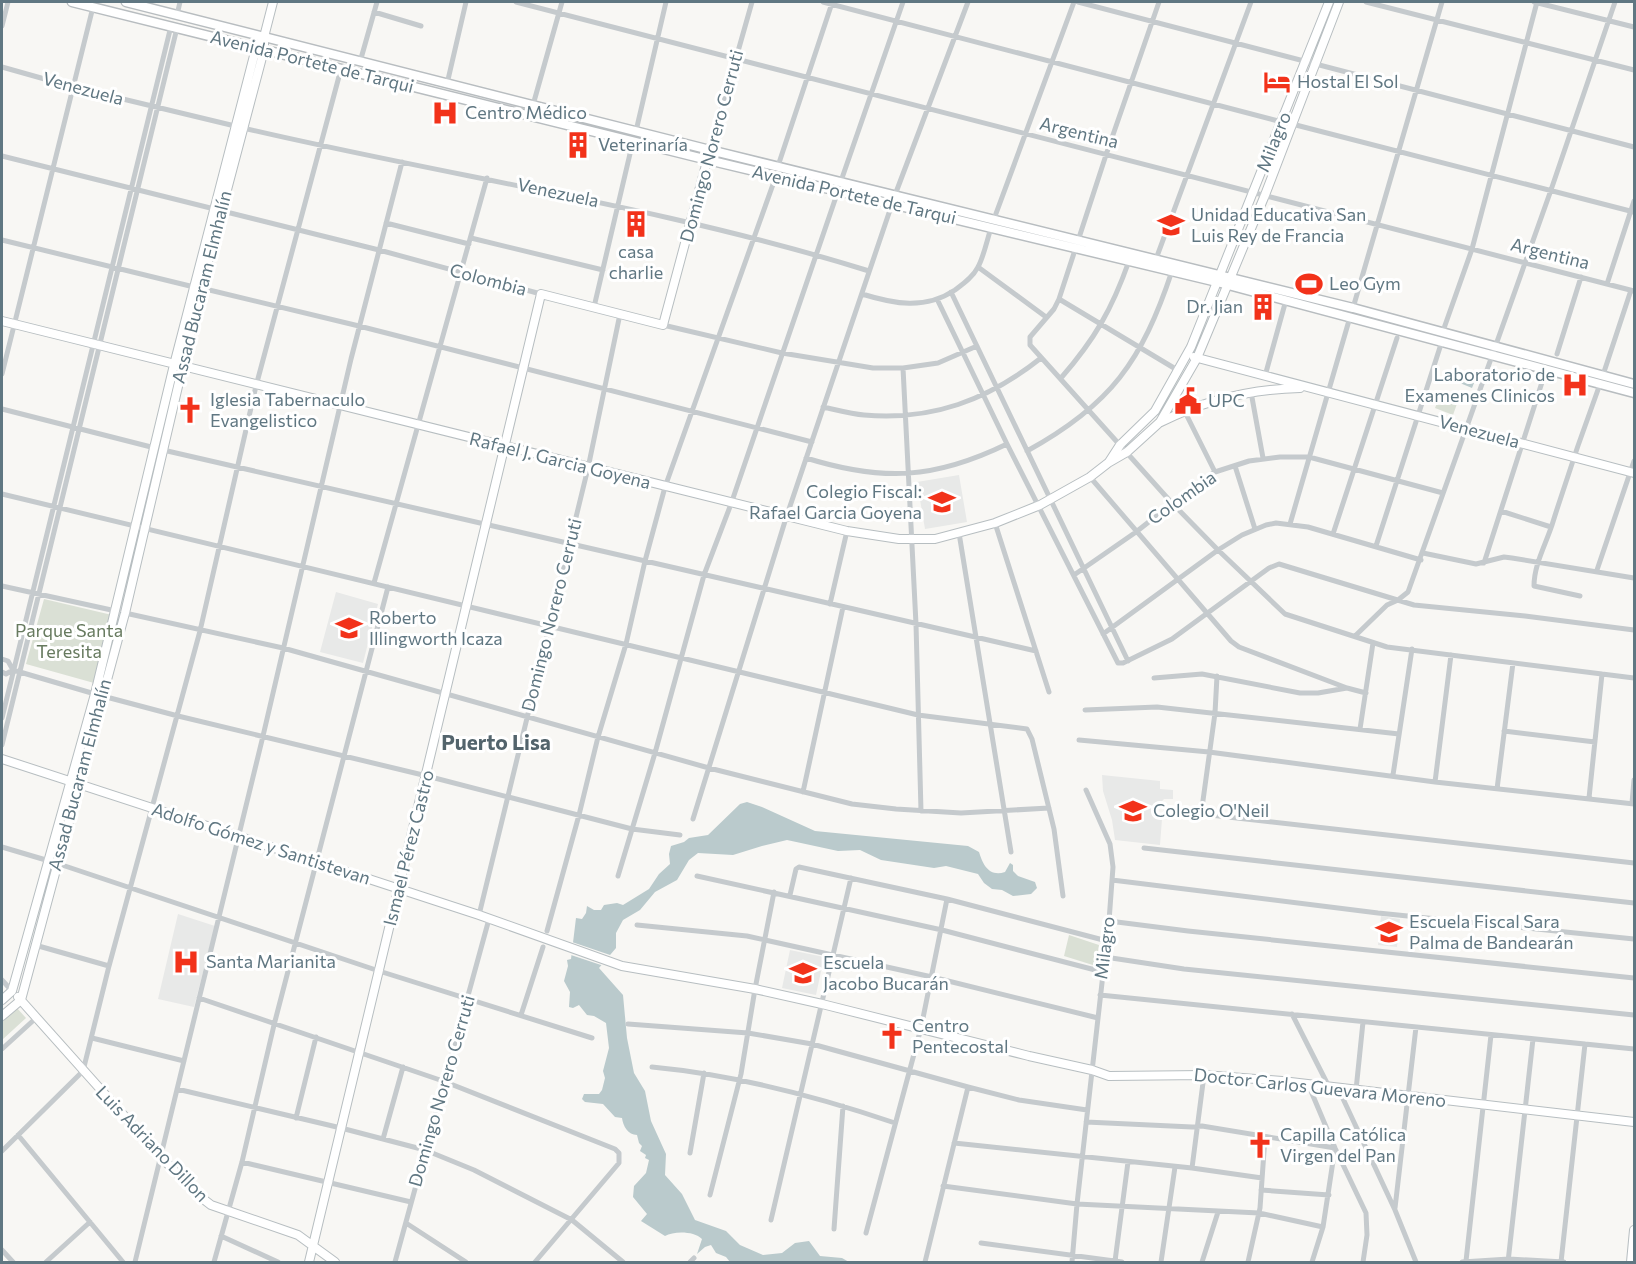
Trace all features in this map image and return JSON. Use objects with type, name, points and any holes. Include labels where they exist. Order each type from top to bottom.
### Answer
[{"type":"main road","name":"Avenida Portete de Tarqui","points":[[72,2],[708,160],[892,204],[992,223]]},
{"type":"main road","name":"Avenida Portete de Tarqui","points":[[126,2],[895,195],[1076,244],[1156,259],[1286,300],[1491,355],[1601,379],[1635,384]]},
{"type":"main road","name":"Avenida Portete de Tarqui","points":[[1076,244],[1172,272],[1219,278]]},
{"type":"main road","name":"Avenida Portete de Tarqui","points":[[1229,281],[1353,308],[1443,331],[1601,379],[1635,393]]},
{"type":"street","points":[[2,26],[8,2]]},
{"type":"street","points":[[177,15],[180,2]]},
{"type":"street","name":"Assad Bucaram Elmhalín","points":[[21,1000],[52,862],[145,529],[159,449],[197,287],[273,2]]},
{"type":"street","points":[[360,62],[377,2]]},
{"type":"street","points":[[447,84],[466,2]]},
{"type":"street","name":"Argentina","points":[[516,2],[1633,290]]},
{"type":"street","points":[[533,105],[562,2]]},
{"type":"street","points":[[636,131],[666,2]]},
{"type":"street","name":"Domingo Norero Cerruti","points":[[663,325],[752,2]]},
{"type":"street","points":[[823,2],[1282,122]]},
{"type":"street","points":[[841,182],[903,2]]},
{"type":"street","points":[[895,195],[968,2]]},
{"type":"street","points":[[862,294],[890,303],[921,304],[951,292],[963,284],[978,267],[1024,134],[1076,2],[1635,147]]},
{"type":"street","points":[[1159,2],[1059,299],[1029,337],[1029,341],[1041,358],[1172,502],[1285,614],[1373,643],[1635,678]]},
{"type":"street","points":[[1156,259],[1251,2]]},
{"type":"street","name":"Milagro","points":[[1219,278],[1329,2]]},
{"type":"street","name":"Milagro","points":[[1229,281],[1265,195],[1339,2]]},
{"type":"street","points":[[1365,2],[1635,70]]},
{"type":"street","points":[[1353,308],[1442,2]]},
{"type":"street","points":[[1443,331],[1472,249],[1536,2],[1635,27]]},
{"type":"street","points":[[1355,636],[1387,605],[1408,592],[1551,190],[1615,2]]},
{"type":"street","points":[[778,166],[832,3]]},
{"type":"street","points":[[2,374],[93,7]]},
{"type":"street","points":[[374,12],[421,26]]},
{"type":"street","points":[[2,718],[35,594],[174,27]]},
{"type":"street","name":"Venezuela","points":[[2,67],[73,87],[321,146],[618,206],[816,255],[869,271]]},
{"type":"street","points":[[2,1151],[83,1071],[109,966],[200,631],[256,386],[341,69]]},
{"type":"street","points":[[1292,124],[1633,212]]},
{"type":"street","points":[[594,307],[633,141]]},
{"type":"street","name":"Colombia","points":[[2,156],[379,250],[663,325],[782,353],[873,368],[903,368],[938,363],[977,346]]},
{"type":"street","points":[[135,1263],[339,406],[402,162]]},
{"type":"street","points":[[548,931],[598,737],[626,644],[665,487],[716,338],[776,176]]},
{"type":"street","points":[[374,583],[487,178]]},
{"type":"street","points":[[618,876],[704,575],[731,504],[838,191]]},
{"type":"street","points":[[1607,284],[1635,201]]},
{"type":"street","points":[[693,819],[786,518],[892,204]]},
{"type":"street","points":[[386,223],[603,270]]},
{"type":"street","points":[[2,240],[359,326],[812,441]]},
{"type":"street","points":[[1061,378],[1102,325],[1129,261]]},
{"type":"street","points":[[978,267],[1046,317]]},
{"type":"street","points":[[1027,451],[1059,433],[1089,411],[1117,382],[1141,348],[1159,311],[1172,272]]},
{"type":"street","points":[[1557,354],[1581,277]]},
{"type":"street","name":"Rafael J. Garcia Goyena","points":[[1108,463],[1120,445],[1155,411],[1179,371],[1219,278]]},
{"type":"street","name":"Rafael J. Garcia Goyena","points":[[2,321],[786,518],[847,531],[912,540],[935,539],[959,533],[994,523],[1040,505],[1090,477],[1127,452],[1160,422],[1197,358],[1229,281]]},
{"type":"street","points":[[1580,596],[1535,587],[1535,567],[1633,290]]},
{"type":"street","points":[[951,292],[1128,661]]},
{"type":"street","name":"Ismael Pérez Castro","points":[[309,1263],[358,1052],[506,448],[541,294]]},
{"type":"street","points":[[937,299],[1007,444],[1040,505],[1118,663],[1128,661],[1172,639],[1269,568],[1279,564],[1414,606],[1525,616],[1635,630]]},
{"type":"street","points":[[1059,299],[1179,371]]},
{"type":"street","points":[[1265,376],[1286,300]]},
{"type":"street","name":"Domingo Norero Cerruti","points":[[479,915],[588,468],[620,314]]},
{"type":"street","points":[[1290,524],[1350,317]]},
{"type":"street","points":[[1333,534],[1397,338]]},
{"type":"street","points":[[1376,546],[1442,341]]},
{"type":"street","points":[[1191,347],[1193,355],[1197,358]]},
{"type":"street","points":[[823,408],[864,415],[905,416],[932,412],[958,405],[997,389],[1020,375],[1041,358]]},
{"type":"street","name":"Venezuela","points":[[1197,358],[1632,473]]},
{"type":"street","points":[[903,368],[916,624],[921,811]]},
{"type":"street","points":[[1484,563],[1545,376]]},
{"type":"street","points":[[1160,422],[1184,410],[1229,396],[1310,387]]},
{"type":"street","points":[[1251,392],[1263,458]]},
{"type":"street","points":[[2,409],[237,468],[1036,651]]},
{"type":"street","points":[[1184,410],[1215,472]]},
{"type":"street","points":[[806,458],[839,468],[874,474],[908,474],[943,469],[976,459],[1007,444]]},
{"type":"street","name":"Assad Bucaram Elmhalín","points":[[120,612],[136,527],[159,449]]},
{"type":"street","name":"Colombia","points":[[1074,575],[1136,532],[1172,502],[1215,472],[1263,458],[1309,457],[1443,493]]},
{"type":"street","points":[[1597,570],[1635,461]]},
{"type":"street","points":[[1234,465],[1255,529]]},
{"type":"street","points":[[1090,477],[1231,641],[1239,647],[1366,693]]},
{"type":"street","points":[[2,494],[918,715],[1027,729],[1030,732],[1059,851],[1062,896]]},
{"type":"street","points":[[1501,511],[1551,527]]},
{"type":"street","points":[[994,523],[1049,692]]},
{"type":"street","points":[[1103,634],[1218,550],[1255,529],[1276,523],[1333,534],[1421,560]]},
{"type":"street","points":[[830,604],[847,531]]},
{"type":"street","points":[[959,533],[1011,852]]},
{"type":"street","points":[[1423,553],[1476,564],[1504,557],[1597,570],[1635,578]]},
{"type":"street","points":[[2,586],[283,648],[709,768],[852,804],[921,811],[1005,812],[1049,808]]},
{"type":"street","points":[[214,1263],[242,1162],[274,1025],[388,587]]},
{"type":"street","points":[[1408,592],[1414,606]]},
{"type":"street","points":[[803,792],[843,607]]},
{"type":"street","points":[[1360,729],[1373,643]]},
{"type":"street","points":[[1393,775],[1412,649]]},
{"type":"street","points":[[1435,782],[1451,655]]},
{"type":"street","points":[[2,659],[8,661],[16,670],[178,716],[427,776],[632,829],[680,835]]},
{"type":"street","points":[[1497,789],[1512,663]]},
{"type":"street","points":[[2,672],[6,674],[16,670]]},
{"type":"street","points":[[2,745],[16,670]]},
{"type":"street","points":[[1154,678],[1202,674],[1300,693],[1318,693],[1347,688]]},
{"type":"street","points":[[1589,798],[1602,674]]},
{"type":"street","points":[[1201,815],[1215,713],[1217,676]]},
{"type":"street","points":[[1085,710],[1157,706],[1399,734]]},
{"type":"street","points":[[1504,731],[1595,742]]},
{"type":"street","points":[[1079,740],[1209,752],[1435,782],[1633,804],[1635,780]]},
{"type":"street","name":"Adolfo Gómez y Santistevan","points":[[2,759],[479,915],[622,966]]},
{"type":"street","name":"Milagro","points":[[1072,1259],[1112,880],[1110,844],[1086,790]]},
{"type":"street","points":[[1166,810],[1635,863]]},
{"type":"street","points":[[2,847],[379,971],[592,1038]]},
{"type":"street","points":[[1144,848],[1635,903]]},
{"type":"street","points":[[2,1000],[12,991],[52,862]]},
{"type":"street","points":[[790,895],[796,869],[799,867],[948,899],[1107,941]]},
{"type":"street","points":[[697,876],[942,930],[1103,972]]},
{"type":"street","points":[[771,1220],[851,878]]},
{"type":"street","points":[[1112,880],[1378,913],[1635,939]]},
{"type":"street","points":[[710,1195],[739,1080],[774,892]]},
{"type":"street","points":[[866,1233],[921,1028],[948,899]]},
{"type":"street","name":"Domingo Norero Cerruti","points":[[395,1263],[424,1150],[489,919]]},
{"type":"street","points":[[1109,921],[1211,934],[1635,978]]},
{"type":"street","points":[[637,925],[747,936],[932,977],[1098,1018]]},
{"type":"street","points":[[35,945],[109,966]]},
{"type":"street","points":[[521,1016],[543,948]]},
{"type":"street","points":[[1105,957],[1184,969],[1635,1015]]},
{"type":"street","name":"Doctor Carlos Guevara Moreno","points":[[622,966],[755,989],[822,1004],[1109,1076],[1204,1075],[1308,1084],[1635,1122]]},
{"type":"street","name":"Luis Adriano Dillon","points":[[2,980],[198,1195],[210,1205],[298,1235],[334,1263]]},
{"type":"street","points":[[1100,995],[1635,1049]]},
{"type":"street","points":[[199,998],[443,1081],[615,1149],[619,1153],[619,1163],[535,1263]]},
{"type":"street","points":[[2,1016],[21,1000]]},
{"type":"street","points":[[1292,1014],[1333,1087],[1395,1210],[1416,1263]]},
{"type":"street","points":[[2,1049],[36,1018]]},
{"type":"street","points":[[1356,1090],[1363,1022]]},
{"type":"street","points":[[628,1024],[748,1033],[812,1044],[1019,1100],[1087,1110]]},
{"type":"street","points":[[1395,1210],[1416,1027]]},
{"type":"street","points":[[1491,1035],[1485,1105],[1464,1262],[1562,1262],[1585,1044]]},
{"type":"street","points":[[92,1038],[184,1061]]},
{"type":"street","points":[[296,1118],[316,1038]]},
{"type":"street","points":[[1508,1261],[1533,1039]]},
{"type":"street","points":[[384,1139],[402,1067]]},
{"type":"street","points":[[652,1067],[704,1073],[800,1094],[895,1124]]},
{"type":"street","points":[[690,1153],[704,1073]]},
{"type":"street","points":[[1192,1168],[1204,1075]]},
{"type":"street","points":[[1308,1084],[1335,1148],[1366,1212],[1367,1235],[1363,1263]]},
{"type":"street","points":[[925,1263],[968,1087]]},
{"type":"street","points":[[177,1089],[424,1150],[474,1170],[572,1220],[624,1263]]},
{"type":"street","points":[[834,1228],[843,1106]]},
{"type":"street","points":[[1086,1122],[1198,1126],[1335,1148]]},
{"type":"street","points":[[18,1135],[123,1263]]},
{"type":"street","points":[[1248,1263],[1259,1214],[1265,1137]]},
{"type":"street","points":[[954,1143],[1192,1168],[1262,1178]]},
{"type":"street","points":[[1312,1263],[1323,1227],[1335,1148]]},
{"type":"street","points":[[242,1162],[411,1202]]},
{"type":"street","points":[[1115,1261],[1128,1162]]},
{"type":"street","points":[[1161,1263],[1175,1167]]},
{"type":"street","points":[[943,1186],[1077,1204],[1259,1214],[1323,1227]]},
{"type":"street","points":[[1261,1190],[1329,1195]]},
{"type":"street","points":[[1202,1263],[1218,1212]]},
{"type":"street","points":[[46,1263],[90,1222]]},
{"type":"street","points":[[406,1223],[466,1263]]},
{"type":"street","points":[[1631,1263],[1635,1230]]},
{"type":"street","points":[[221,1236],[278,1263]]},
{"type":"street","points":[[981,1243],[1072,1259],[1122,1263]]},
{"type":"street","points":[[2,1250],[13,1263]]},
{"type":"shaded area","points":[[1458,369],[1476,378],[1472,388],[1455,381]]},
{"type":"shaded area","name":"Colegio Fiscal: Rafael Garcia Goyena","points":[[959,475],[967,522],[925,529],[917,482]]},
{"type":"shaded area","name":"Roberto Illingworth Icaza","points":[[336,592],[378,604],[363,663],[320,652]]},
{"type":"shaded area","name":"Colegio O'Neil","points":[[1102,775],[1160,781],[1160,789],[1173,790],[1173,799],[1164,799],[1157,807],[1162,819],[1160,845],[1115,840],[1112,820],[1103,791]]},
{"type":"shaded area","points":[[747,802],[815,831],[968,846],[979,852],[987,869],[995,873],[1005,872],[1010,863],[1018,876],[1035,882],[1037,888],[1031,894],[1013,896],[1002,890],[992,889],[978,874],[946,866],[934,868],[881,860],[860,850],[838,851],[787,840],[733,855],[698,853],[689,860],[677,880],[655,892],[640,910],[623,920],[616,933],[616,948],[599,968],[623,995],[627,1038],[634,1073],[645,1091],[651,1121],[666,1154],[665,1175],[682,1194],[695,1220],[726,1231],[740,1245],[763,1255],[782,1253],[795,1243],[809,1241],[820,1256],[842,1258],[849,1262],[730,1262],[726,1257],[716,1253],[711,1245],[697,1254],[702,1239],[694,1234],[679,1233],[665,1236],[641,1221],[647,1214],[633,1197],[634,1186],[646,1173],[649,1160],[640,1151],[642,1146],[637,1135],[629,1132],[622,1118],[615,1117],[603,1104],[585,1102],[582,1099],[584,1094],[599,1094],[602,1090],[605,1078],[603,1071],[609,1048],[606,1023],[587,1015],[579,1005],[569,1007],[570,992],[564,981],[568,966],[567,960],[571,959],[576,918],[582,919],[587,906],[594,910],[601,910],[604,905],[617,903],[623,905],[649,889],[659,874],[670,864],[671,846],[689,838],[708,835],[740,804]]},
{"type":"shaded area","name":"Santa Marianita","points":[[178,914],[215,926],[194,1007],[158,999]]},
{"type":"shaded area","name":"Escuela Fiscal Sara Palma de Bandearán","points":[[1381,916],[1400,919],[1397,947],[1378,945]]},
{"type":"shaded area","name":"Escuela Jacobo Bucarán","points":[[790,950],[824,957],[816,995],[782,988]]},
{"type":"green space","points":[[1441,393],[1458,401],[1453,415],[1435,408]]},
{"type":"green space","name":"Parque Santa Teresita","points":[[44,599],[112,615],[94,683],[26,664]]},
{"type":"green space","points":[[1069,935],[1099,945],[1096,966],[1064,956]]},
{"type":"green space","points":[[16,1007],[26,1018],[2,1040],[2,1020]]},
{"type":"pier","points":[[569,941],[613,956],[604,966],[568,954]]},
{"type":"place","name":"Hostal El Sol","points":[[1277,82]]},
{"type":"place","name":"Centro Médico","points":[[445,113]]},
{"type":"place","name":"Veterinaría","points":[[578,145]]},
{"type":"place","name":"casa charlie","points":[[636,224]]},
{"type":"place","name":"Unidad Educativa San Luis Rey de Francia","points":[[1171,225]]},
{"type":"place","name":"Leo Gym","points":[[1309,284]]},
{"type":"place","name":"Dr. Jian","points":[[1263,307]]},
{"type":"place","name":"Laboratorio de Examenes Clinicos","points":[[1575,385]]},
{"type":"place","name":"UPC","points":[[1188,401]]},
{"type":"place","name":"Iglesia Tabernaculo Evangelistico","points":[[190,410]]},
{"type":"place","name":"Colegio Fiscal: Rafael Garcia Goyena","points":[[942,502]]},
{"type":"place","name":"Roberto Illingworth Icaza","points":[[349,628]]},
{"type":"place","name":"Colegio O'Neil","points":[[1133,811]]},
{"type":"place","name":"Escuela Fiscal Sara Palma de Bandearán","points":[[1389,932]]},
{"type":"place","name":"Santa Marianita","points":[[186,962]]},
{"type":"place","name":"Escuela Jacobo Bucarán","points":[[803,973]]},
{"type":"place","name":"Centro Pentecostal","points":[[892,1036]]},
{"type":"place","name":"Capilla Católica Virgen del Pan","points":[[1260,1145]]},
{"type":"district","name":"Puerto Lisa","points":[[496,743]]}]
